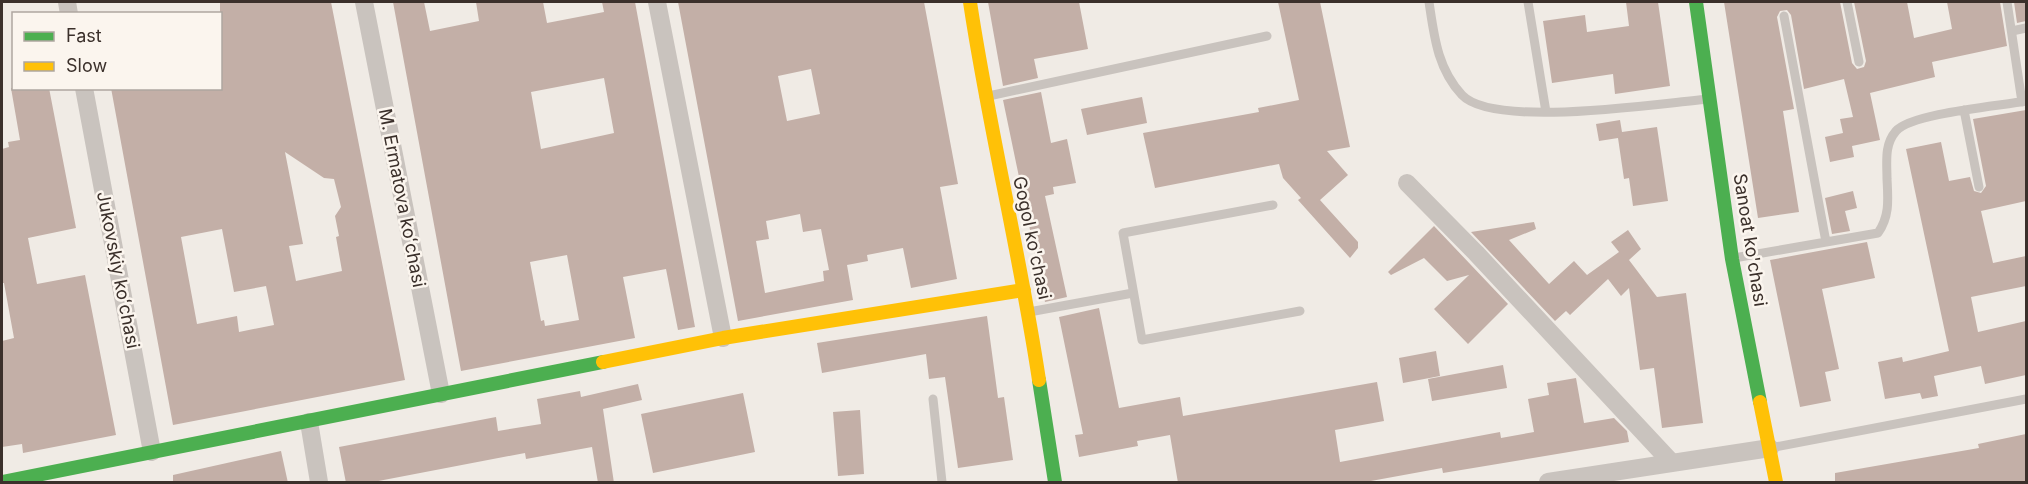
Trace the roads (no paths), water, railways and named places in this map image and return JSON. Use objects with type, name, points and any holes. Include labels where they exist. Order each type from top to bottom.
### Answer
[{"type":"street","name":"M. Ermatova koʻchasi","points":[[364,2],[441,394]]},
{"type":"street","points":[[657,2],[723,338]]},
{"type":"street","name":"Gogol ko'chasi","points":[[970,2],[984,97],[1029,312],[1055,483]]},
{"type":"street","name":"Sanoat ko'chasi","points":[[1696,2],[1712,99],[1732,259],[1776,483]]},
{"type":"street","name":"Jukovskiy koʻchasi","points":[[84,90],[152,452]]},
{"type":"street","points":[[1407,183],[1476,253],[1672,463]]},
{"type":"street","points":[[2,482],[723,338],[1024,290]]},
{"type":"street","points":[[309,422],[319,483]]},
{"type":"street","points":[[1548,483],[1770,448]]},
{"type":"lane","points":[[1429,2],[1436,55],[1462,95],[1483,108],[1508,112],[1546,112],[1712,99]]},
{"type":"lane","points":[[1528,2],[1546,112]]},
{"type":"lane","points":[[1847,2],[1859,62]]},
{"type":"lane","points":[[1732,259],[1878,233],[1885,224],[1888,211],[1887,147],[1897,129],[1910,122],[1964,110],[2024,101],[2007,2]]},
{"type":"lane","points":[[1784,16],[1826,242]]},
{"type":"lane","points":[[2012,31],[2026,28]]},
{"type":"lane","points":[[984,97],[1267,36]]},
{"type":"lane","points":[[1964,110],[1979,187]]},
{"type":"lane","points":[[1273,205],[1123,232],[1142,340],[1300,311]]},
{"type":"lane","points":[[1029,312],[1133,293]]},
{"type":"lane","points":[[933,399],[942,483]]},
{"type":"lane","points":[[1770,448],[2026,399]]}]
